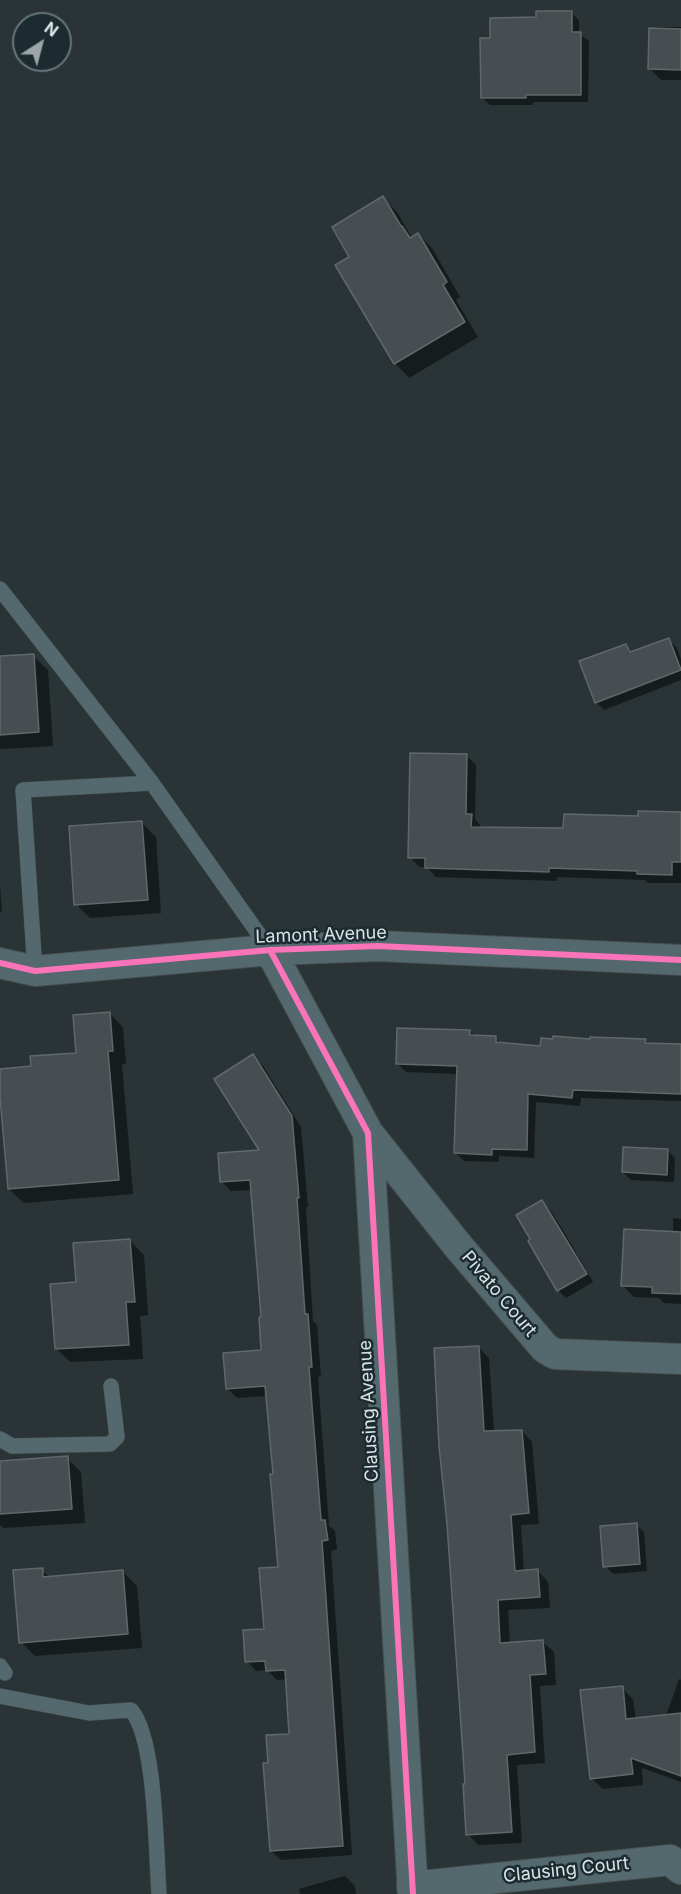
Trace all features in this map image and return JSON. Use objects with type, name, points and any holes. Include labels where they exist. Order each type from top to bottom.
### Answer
[{"type":"street","name":"Lamont Avenue","points":[[0,963],[34,971],[270,950],[378,946],[681,960]]},
{"type":"street","name":"Clausing Avenue","points":[[270,950],[368,1133],[412,1890]]},
{"type":"street","name":"Pivato Court","points":[[368,1133],[458,1246],[545,1348],[555,1354],[681,1359]]},
{"type":"street","name":"Clausing Court","points":[[412,1890],[670,1860],[681,1869]]},
{"type":"lane","points":[[0,589],[152,783],[270,950]]},
{"type":"lane","points":[[34,971],[23,790],[152,783]]},
{"type":"lane","points":[[0,1439],[12,1446],[110,1444],[117,1437],[111,1386]]},
{"type":"lane","points":[[0,1696],[88,1713],[131,1710],[138,1719],[150,1769],[159,1894]]},
{"type":"building","points":[[536,11],[572,11],[572,32],[581,32],[581,95],[481,98],[480,38],[490,38],[490,18],[536,17]]},
{"type":"building","points":[[649,28],[681,29],[681,70],[648,69]]},
{"type":"building","points":[[383,196],[410,238],[418,233],[447,282],[443,285],[465,322],[394,364],[335,265],[349,257],[332,227]]},
{"type":"building","points":[[669,638],[681,670],[595,703],[579,661],[626,644],[630,652]]},
{"type":"building","points":[[34,654],[39,732],[0,735],[0,656]]},
{"type":"building","points":[[410,753],[467,754],[466,814],[472,814],[471,827],[563,828],[564,814],[638,816],[638,811],[681,812],[681,862],[672,862],[672,875],[637,874],[637,871],[549,868],[549,872],[425,868],[425,858],[408,858]]},
{"type":"building","points":[[142,821],[148,900],[74,905],[69,826]]},
{"type":"building","points":[[110,1012],[113,1051],[108,1051],[119,1180],[8,1189],[0,1097],[0,1069],[31,1066],[30,1056],[76,1053],[73,1015]]},
{"type":"building","points":[[397,1028],[470,1030],[470,1035],[496,1036],[496,1042],[540,1046],[541,1038],[552,1039],[553,1036],[590,1039],[590,1037],[646,1039],[645,1043],[681,1044],[681,1094],[573,1090],[572,1098],[528,1094],[527,1150],[492,1149],[492,1155],[454,1153],[457,1066],[396,1064]]},
{"type":"building","points":[[253,1054],[292,1116],[305,1314],[308,1314],[312,1367],[309,1367],[321,1520],[325,1520],[328,1540],[322,1541],[343,1846],[270,1851],[263,1763],[268,1763],[266,1735],[289,1734],[285,1670],[266,1671],[265,1661],[245,1662],[243,1630],[264,1629],[259,1568],[278,1567],[270,1474],[273,1474],[265,1386],[226,1389],[223,1353],[261,1350],[259,1317],[261,1317],[250,1180],[220,1182],[218,1153],[259,1150],[214,1079]]},
{"type":"building","points":[[623,1147],[668,1149],[667,1175],[622,1172]]},
{"type":"building","points":[[542,1200],[587,1274],[557,1291],[516,1215]]},
{"type":"building","points":[[624,1229],[681,1232],[681,1294],[652,1293],[652,1287],[621,1286]]},
{"type":"building","points":[[130,1239],[135,1302],[126,1302],[129,1345],[55,1349],[50,1284],[76,1282],[73,1243]]},
{"type":"building","points":[[479,1346],[484,1431],[522,1430],[529,1513],[511,1515],[515,1571],[538,1569],[540,1597],[498,1600],[500,1643],[543,1640],[546,1674],[530,1675],[535,1752],[507,1755],[512,1832],[466,1835],[463,1784],[465,1784],[447,1524],[439,1446],[434,1348]]},
{"type":"building","points":[[68,1456],[72,1509],[0,1514],[0,1461]]},
{"type":"building","points":[[637,1523],[640,1564],[603,1567],[600,1526]]},
{"type":"building","points":[[43,1568],[43,1577],[123,1570],[128,1634],[19,1643],[13,1570]]},
{"type":"building","points":[[623,1686],[626,1719],[681,1713],[681,1776],[631,1758],[633,1774],[590,1779],[580,1690]]},
{"type":"cycle path","points":[[0,963],[35,971],[270,950],[378,946],[681,960]]},
{"type":"cycle path","points":[[270,950],[368,1133],[413,1894]]}]
